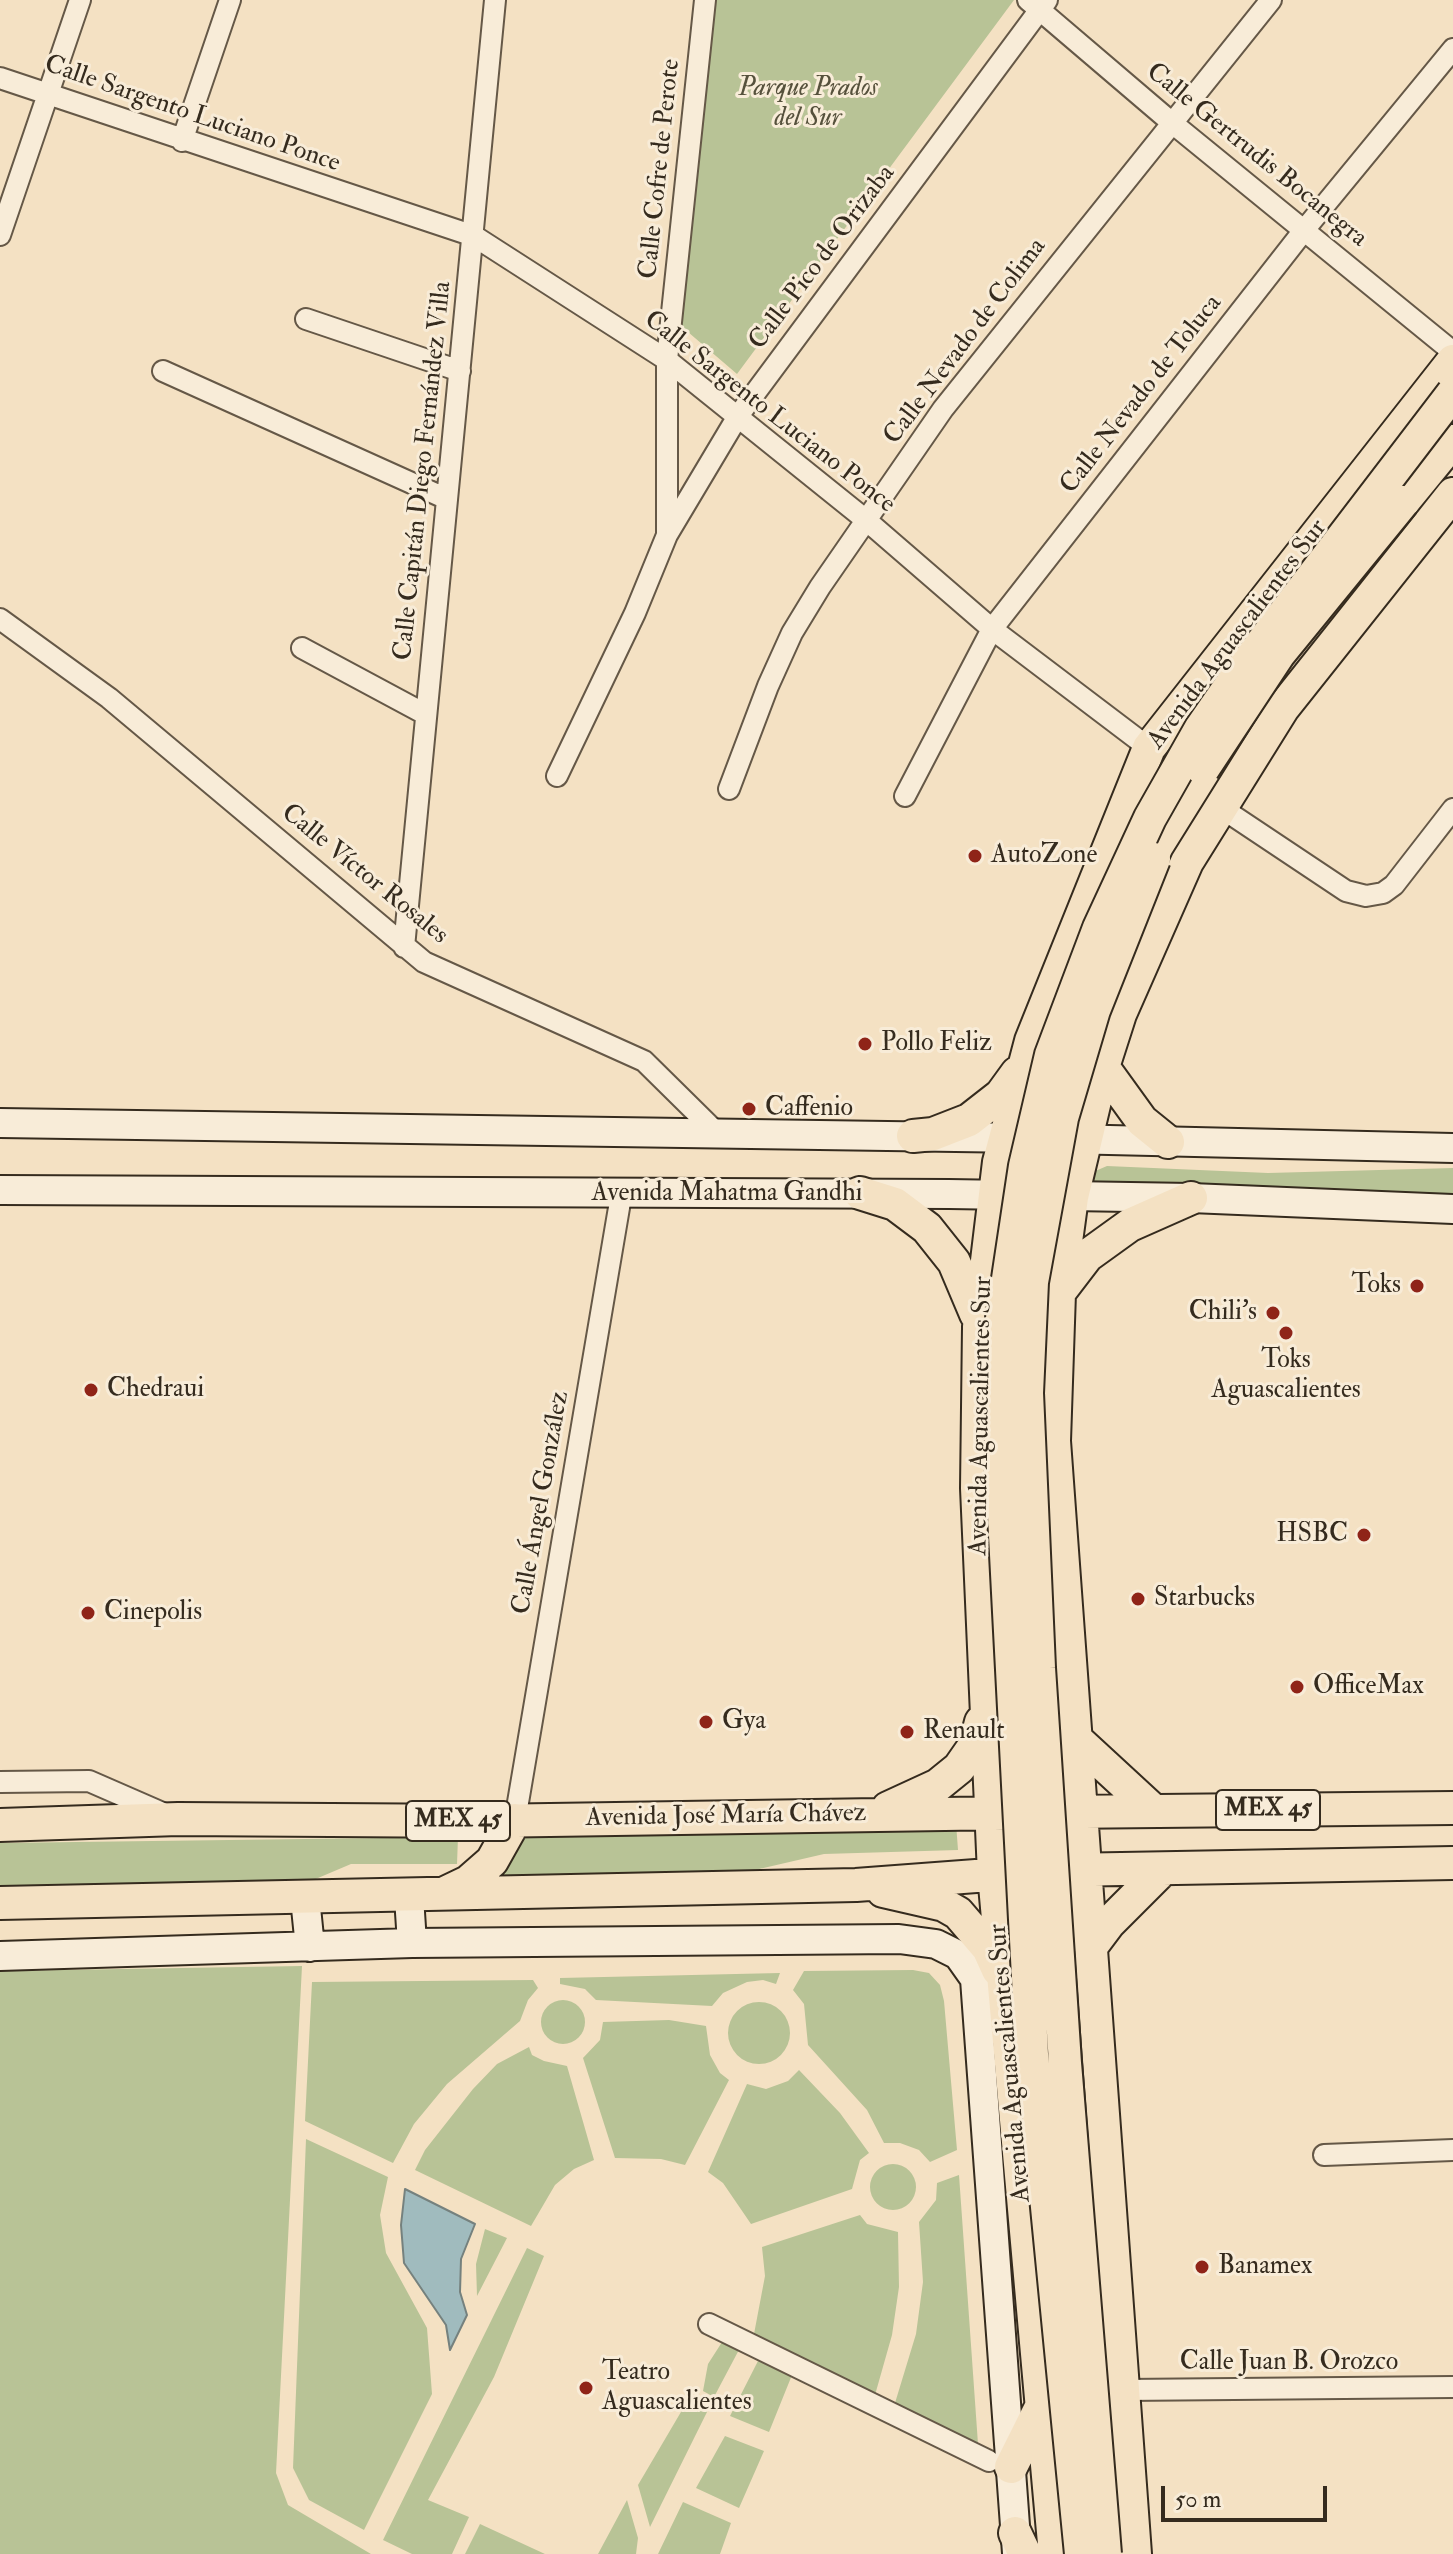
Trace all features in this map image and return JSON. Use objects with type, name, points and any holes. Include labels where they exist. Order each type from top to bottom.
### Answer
[{"type":"main road","name":"Avenida Aguascalientes Sur","points":[[1019,2547],[1000,2464],[990,1994],[994,1874],[977,1488],[979,1327],[993,1195],[1003,1138],[1031,1041],[1149,748],[1453,361]]},
{"type":"main road","name":"Avenida Aguascalientes Sur","points":[[1081,2554],[1032,2054],[1001,1458],[1000,1332],[1025,1166],[1051,1055],[1099,928],[1150,818],[1231,684],[1453,393]]},
{"type":"main road","name":"Avenida Aguascalientes Sur","points":[[1105,2554],[1065,2063],[1039,1668],[1027,1393],[1032,1282],[1062,1118],[1079,1059],[1152,864],[1220,740],[1256,686],[1446,449]]},
{"type":"main road","points":[[1135,2554],[1054,1441],[1059,1293],[1072,1197],[1103,1067],[1120,1014],[1187,862],[1291,697],[1453,494]]},
{"type":"main road","points":[[913,1136],[952,1128],[986,1109],[1014,1079],[1031,1041]]},
{"type":"main road","points":[[1103,1067],[1142,1121],[1168,1142]]},
{"type":"main road","points":[[1019,1081],[1024,1099],[1030,1106],[1053,1116],[1069,1114],[1094,1102]]},
{"type":"main road","points":[[0,1123],[913,1136],[1453,1148]]},
{"type":"main road","name":"Avenida Mahatma Gandhi","points":[[0,1190],[621,1196],[860,1193],[1191,1198],[1453,1209]]},
{"type":"main road","points":[[860,1193],[895,1204],[940,1243],[965,1282],[979,1327]]},
{"type":"main road","points":[[1059,1293],[1087,1256],[1130,1225],[1191,1198]]},
{"type":"main road","points":[[978,1379],[988,1361],[1006,1351],[1016,1350],[1042,1360],[1054,1385]]},
{"type":"main road","points":[[875,1815],[938,1785],[959,1768],[975,1745],[986,1700]]},
{"type":"main road","points":[[1077,1740],[1154,1811]]},
{"type":"main road","name":"Avenida José María Chávez","points":[[0,1825],[178,1819],[515,1820],[1453,1808]]},
{"type":"main road","points":[[412,1943],[424,1896],[481,1872],[502,1848],[515,1820]]},
{"type":"main road","name":"MEX 45","points":[[0,1903],[856,1885],[1086,1869],[1440,1864]]},
{"type":"main road","points":[[1091,1947],[1109,1923],[1163,1869]]},
{"type":"main road","points":[[856,1885],[944,1905],[958,1913],[988,1948],[990,1994]]},
{"type":"main road","points":[[305,1898],[310,1947]]},
{"type":"main road","points":[[0,1956],[412,1943],[921,1940],[958,1955],[990,1994]]},
{"type":"main road","name":"Avenida Aguascalientes Sur","points":[[990,1994],[1017,2142],[1055,2554]]},
{"type":"main road","points":[[1017,2142],[1035,2125],[1053,2120],[1072,2121],[1096,2146],[1110,2180]]},
{"type":"main road","points":[[1000,2464],[1041,2407]]},
{"type":"street","points":[[0,235],[80,0]]},
{"type":"street","points":[[182,141],[230,0]]},
{"type":"street","name":"Calle Capitán Diego Fernández Villa","points":[[404,947],[495,0]]},
{"type":"street","name":"Calle Cofre de Perote","points":[[667,535],[667,360],[705,0]]},
{"type":"street","name":"Calle Nevado de Colima","points":[[729,789],[792,633],[866,520],[943,409],[1271,0]]},
{"type":"street","name":"Calle Gertrudis Bocanegra","points":[[1038,3],[1171,122],[1453,352]]},
{"type":"street","name":"Calle Pico de Orizaba","points":[[557,776],[635,613],[667,535],[738,416],[1038,3]]},
{"type":"street","name":"Calle Nevado de Toluca","points":[[905,796],[992,629],[1305,229],[1453,49]]},
{"type":"street","name":"Calle Sargento Luciano Ponce","points":[[0,78],[474,236],[667,360],[866,520],[992,629],[1149,748]]},
{"type":"street","points":[[306,319],[460,371]]},
{"type":"street","points":[[163,371],[447,499]]},
{"type":"street","name":"Calle Víctor Rosales","points":[[0,619],[109,698],[424,962],[644,1061],[717,1133]]},
{"type":"street","points":[[302,648],[425,714]]},
{"type":"street","points":[[1220,807],[1346,891],[1366,896],[1383,893],[1394,885],[1453,809]]},
{"type":"street","name":"Calle Ángel González","points":[[515,1820],[621,1196]]},
{"type":"street","points":[[0,1782],[89,1781],[178,1819]]},
{"type":"street","points":[[1440,1864],[1453,1883]]},
{"type":"street","points":[[1324,2155],[1453,2150]]},
{"type":"street","points":[[709,2324],[1000,2464]]},
{"type":"street","name":"Calle Juan B. Orozco","points":[[1125,2390],[1453,2387]]},
{"type":"green space","name":"Parque Prados del Sur","points":[[715,0],[1014,0],[737,374],[681,326]]},
{"type":"green space","points":[[1107,1166],[1268,1173],[1453,1168],[1453,1201],[1092,1185],[1093,1172]]},
{"type":"green space","points":[[956,1823],[958,1850],[824,1854],[690,1885],[494,1890],[527,1826]]},
{"type":"green space","points":[[458,1837],[457,1864],[351,1864],[285,1892],[0,1896],[0,1843]]},
{"type":"green space","points":[[302,1966],[276,2473],[288,2505],[371,2554],[0,2554],[0,1971]]},
{"type":"green space","points":[[913,1970],[929,1973],[940,1985],[944,2001],[957,2150],[930,2162],[919,2150],[900,2143],[884,2143],[867,2110],[808,2045],[804,2004],[793,1990],[804,1971]]},
{"type":"green space","points":[[780,1973],[776,1984],[763,1980],[747,1982],[723,1993],[712,2006],[596,2000],[585,1989],[560,1984],[560,1978]]},
{"type":"green space","points":[[533,1980],[538,1988],[528,2000],[520,2021],[447,2084],[414,2124],[393,2163],[305,2121],[312,1982]]},
{"type":"green space","points":[[563,2000],[578,2007],[585,2022],[578,2037],[563,2044],[548,2037],[541,2022],[548,2007]]},
{"type":"green space","points":[[759,2002],[771,2004],[781,2011],[788,2021],[788,2045],[781,2055],[771,2062],[759,2064],[747,2062],[737,2055],[730,2045],[728,2033],[730,2021],[737,2011],[747,2004]]},
{"type":"green space","points":[[669,2020],[706,2026],[710,2055],[720,2073],[729,2080],[685,2165],[661,2159],[615,2158],[583,2058],[600,2040],[603,2022]]},
{"type":"green space","points":[[529,2047],[532,2055],[544,2061],[567,2066],[594,2160],[574,2169],[555,2185],[531,2226],[415,2170],[425,2150],[473,2089],[497,2064]]},
{"type":"green space","points":[[799,2070],[840,2113],[869,2153],[860,2160],[852,2189],[751,2224],[723,2183],[708,2172],[747,2084],[766,2089],[788,2081]]},
{"type":"green space","points":[[306,2139],[388,2177],[380,2215],[386,2253],[427,2328],[432,2394],[364,2530],[309,2500],[293,2468]]},
{"type":"green space","points":[[893,2164],[909,2171],[916,2187],[909,2203],[893,2210],[877,2203],[870,2187],[877,2171]]},
{"type":"green space","points":[[959,2175],[978,2444],[895,2403],[916,2334],[923,2282],[919,2222],[936,2200],[937,2183]]},
{"type":"green space","points":[[860,2215],[867,2224],[898,2232],[899,2287],[892,2335],[875,2395],[754,2334],[765,2276],[762,2247]]},
{"type":"green space","points":[[485,2229],[507,2238],[477,2296],[476,2264]]},
{"type":"green space","points":[[527,2248],[544,2256],[494,2377],[428,2500],[469,2517],[452,2554],[412,2554],[383,2540]]},
{"type":"green space","points":[[724,2339],[741,2346],[714,2397],[703,2391],[708,2364]]},
{"type":"green space","points":[[758,2361],[792,2375],[769,2432],[730,2416]]},
{"type":"green space","points":[[688,2400],[708,2410],[650,2527],[638,2485]]},
{"type":"green space","points":[[725,2436],[764,2451],[739,2508],[696,2488]]},
{"type":"green space","points":[[627,2500],[638,2538],[636,2554],[598,2554]]},
{"type":"green space","points":[[683,2502],[731,2523],[720,2554],[658,2554]]},
{"type":"green space","points":[[480,2524],[545,2554],[465,2554]]},
{"type":"water","points":[[405,2189],[475,2224],[461,2259],[460,2292],[467,2315],[450,2350],[446,2325],[404,2263],[401,2225]]},
{"type":"place","name":"AutoZone","points":[[975,856]]},
{"type":"place","name":"Pollo Feliz","points":[[865,1044]]},
{"type":"place","name":"Caffenio","points":[[749,1109]]},
{"type":"place","name":"Toks","points":[[1417,1286]]},
{"type":"place","name":"Chili's","points":[[1273,1313]]},
{"type":"place","name":"Toks Aguascalientes","points":[[1286,1333]]},
{"type":"place","name":"Chedraui","points":[[91,1390]]},
{"type":"place","name":"HSBC","points":[[1364,1535]]},
{"type":"place","name":"Starbucks","points":[[1138,1599]]},
{"type":"place","name":"Cinepolis","points":[[88,1613]]},
{"type":"place","name":"OfficeMax","points":[[1297,1687]]},
{"type":"place","name":"Gya","points":[[706,1722]]},
{"type":"place","name":"Renault","points":[[907,1732]]},
{"type":"place","name":"Banamex","points":[[1202,2267]]},
{"type":"place","name":"Teatro Aguascalientes","points":[[586,2388]]}]
